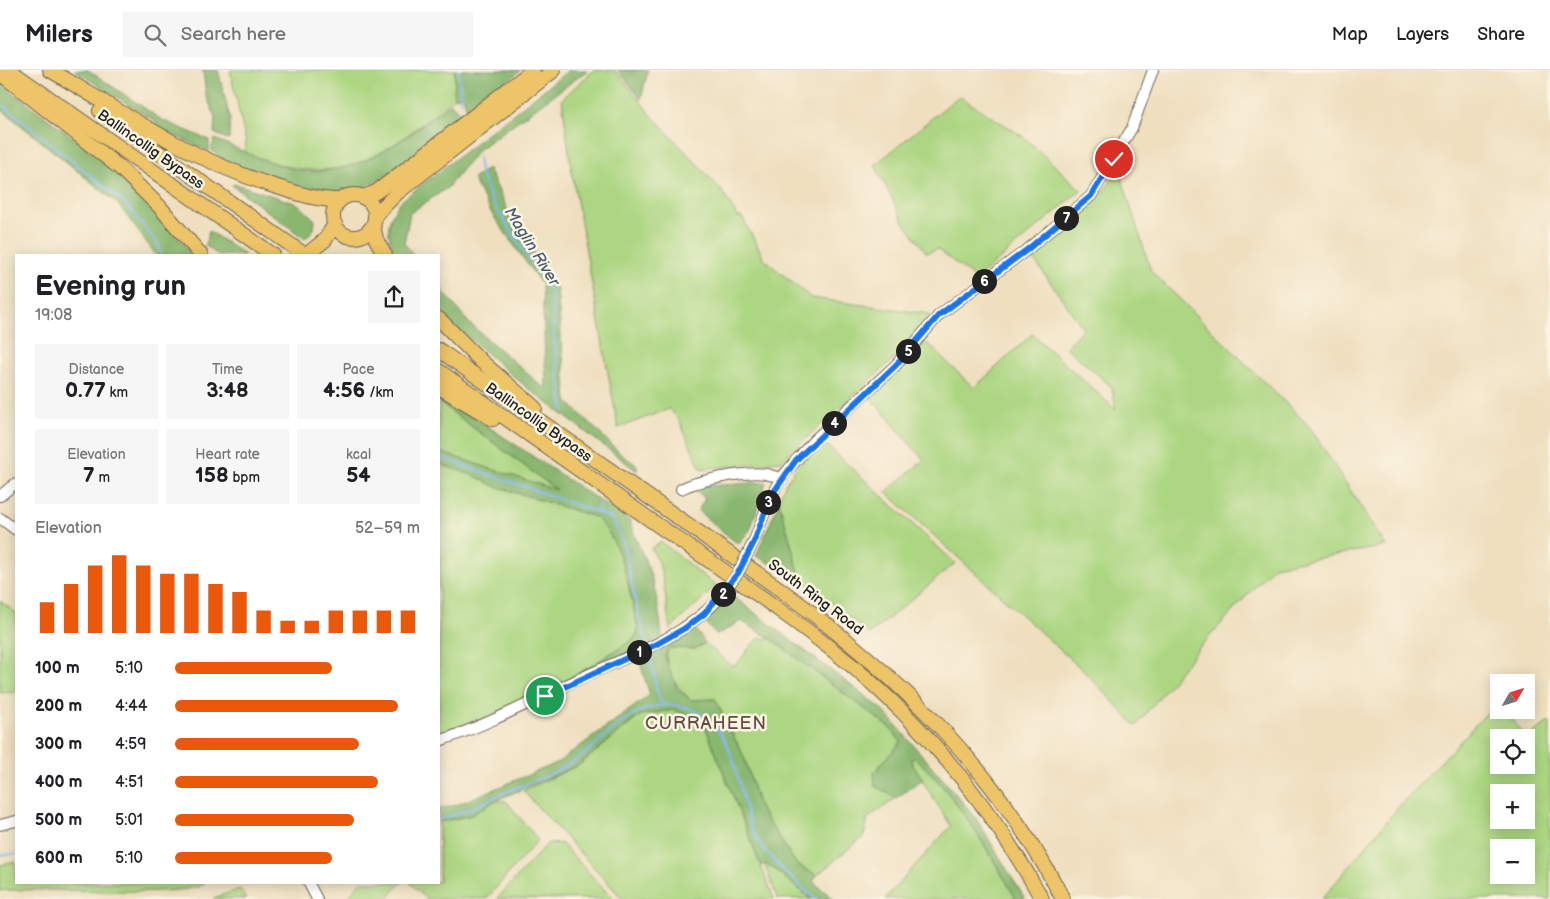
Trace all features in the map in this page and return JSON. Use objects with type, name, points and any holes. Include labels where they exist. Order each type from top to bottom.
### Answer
[{"type":"highway","name":"Ballincollig Bypass","points":[[9,70],[272,254]]},
{"type":"highway","points":[[43,70],[304,254]]},
{"type":"highway","points":[[50,70],[156,135],[212,162],[290,191],[327,200],[340,200],[351,195],[362,197],[371,204],[376,239],[384,254]]},
{"type":"highway","points":[[362,197],[376,192],[533,70]]},
{"type":"highway","points":[[325,240],[347,235],[359,236],[369,230],[374,220],[397,192],[554,70]]},
{"type":"highway","points":[[0,73],[120,168],[159,206],[200,254]]},
{"type":"highway","points":[[306,254],[325,240],[335,224],[334,211],[340,200]]},
{"type":"highway","points":[[335,224],[347,235]]},
{"type":"highway","points":[[440,320],[481,361],[528,403],[634,486]]},
{"type":"highway","name":"South Ring Road","points":[[440,351],[544,426],[634,486],[830,625],[903,688],[946,732],[988,784],[1020,827],[1063,899]]},
{"type":"highway","name":"Ballincollig Bypass","points":[[440,372],[620,499]]},
{"type":"highway","points":[[440,388],[620,499],[819,640],[882,693],[937,749],[964,781],[1004,837],[1042,899]]},
{"type":"street","points":[[440,742],[657,644],[697,620],[718,600],[738,573],[754,542],[765,508],[781,478],[813,441],[896,365],[939,315],[1028,249],[1091,196],[1132,128],[1154,70]]},
{"type":"street","points":[[681,490],[703,480],[766,474],[781,478]]},
{"type":"street","points":[[0,496],[15,484]]},
{"type":"street","points":[[0,518],[15,529]]},
{"type":"street","points":[[0,825],[15,821]]},
{"type":"street","points":[[309,884],[317,899]]},
{"type":"green space","points":[[74,70],[88,70],[162,120],[209,140],[209,151],[157,128],[155,121]]},
{"type":"green space","points":[[203,70],[218,70],[230,118],[229,140],[214,133],[215,117],[206,95]]},
{"type":"green space","points":[[230,70],[455,70],[454,98],[382,152],[358,163],[334,169],[308,170],[279,164],[245,152],[246,143]]},
{"type":"green space","points":[[455,70],[521,70],[468,113],[463,95],[454,98]]},
{"type":"green space","points":[[569,70],[588,70],[479,149],[447,188],[410,213],[404,243],[413,254],[396,254],[390,240],[390,222],[400,202]]},
{"type":"green space","points":[[594,70],[615,70],[653,117],[721,190],[738,217],[742,217],[765,260],[811,298],[930,314],[895,358],[781,461],[701,469],[678,418],[669,409],[618,428],[572,173],[562,99]]},
{"type":"green space","points":[[618,70],[648,70],[641,99]]},
{"type":"green space","points":[[0,83],[87,148],[146,201],[193,254],[155,254],[117,203],[0,108]]},
{"type":"green space","points":[[959,96],[1025,138],[1081,190],[976,279],[937,249],[927,253],[905,224],[875,165]]},
{"type":"green space","points":[[451,103],[462,115],[433,142],[382,178],[346,191],[321,191],[276,180],[234,165],[211,150],[215,139],[284,167],[305,171],[326,171],[347,167],[384,151]]},
{"type":"green space","points":[[488,168],[508,211],[557,289],[567,401],[623,456],[637,465],[637,471],[525,386],[451,323],[440,310],[440,287],[469,323],[544,388],[546,385],[542,285],[492,214],[473,179]]},
{"type":"green space","points":[[1119,170],[1151,271],[1309,426],[1386,546],[1274,566],[1198,649],[1136,726],[1089,676],[886,492],[924,460],[869,396],[927,343],[974,388],[1032,334],[1116,410],[1112,387],[1066,347],[1083,328],[1030,254],[1096,201]]},
{"type":"green space","points":[[236,184],[298,204],[315,220],[314,229],[305,239],[232,185]]},
{"type":"green space","points":[[209,231],[244,254],[217,254],[205,245]]},
{"type":"green space","points":[[440,395],[630,521],[649,569],[658,607],[662,638],[569,679],[628,643],[637,635],[638,628],[624,568],[613,540],[605,527],[595,517],[495,486],[475,476],[440,464],[440,452],[557,490],[440,403]]},
{"type":"green space","points":[[440,403],[558,491],[440,452]]},
{"type":"green space","points":[[822,441],[955,563],[870,634],[801,579],[779,502],[790,476]]},
{"type":"green space","points":[[440,464],[475,476],[495,486],[595,517],[605,527],[619,554],[638,628],[637,635],[628,643],[569,679],[480,720],[440,733]]},
{"type":"green space","points":[[766,482],[750,530],[738,544],[698,511],[705,498],[691,487]]},
{"type":"green space","points":[[779,502],[801,579],[756,556]]},
{"type":"green space","points":[[661,542],[716,586],[670,629],[660,567],[651,548]]},
{"type":"green space","points":[[734,597],[882,709],[974,815],[1025,899],[1016,899],[971,824],[945,789],[915,758],[911,759],[912,764],[923,779],[896,798],[875,786],[874,772],[901,742],[889,727],[771,639],[741,621],[717,635],[707,625],[708,616],[723,602]]},
{"type":"green space","points":[[0,601],[15,612],[15,692],[0,693]]},
{"type":"green space","points":[[691,628],[695,629],[705,643],[695,649],[669,648],[665,657],[677,688],[691,700],[715,699],[744,757],[759,807],[797,865],[817,875],[813,882],[834,899],[811,899],[772,867],[764,864],[761,866],[703,721],[674,710],[640,715],[579,765],[494,801],[472,815],[440,822],[440,809],[456,805],[557,763],[650,695],[638,657]]},
{"type":"green space","points":[[760,638],[771,639],[889,727],[902,742],[874,772],[876,786],[896,798],[868,818],[864,836],[817,875],[797,865],[759,807],[744,757],[715,699],[691,700],[672,677],[667,662],[668,648],[695,649],[705,643],[733,667]]},
{"type":"green space","points":[[674,710],[703,721],[774,899],[623,899],[523,791],[579,765],[641,715]]},
{"type":"green space","points":[[1490,710],[1490,719],[1512,719],[1520,729],[1490,729],[1490,774],[1535,774],[1535,732],[1550,721],[1550,899],[1322,899],[1402,803]]},
{"type":"green space","points":[[915,758],[945,789],[971,824],[1016,899],[885,899],[951,826],[912,764],[911,759]]},
{"type":"green space","points":[[494,801],[506,801],[538,840],[486,899],[426,899],[411,884],[440,884],[440,822],[472,815]]},
{"type":"green space","points":[[548,843],[562,844],[613,899],[497,899]]},
{"type":"green space","points":[[15,862],[15,884],[203,884],[194,888],[172,890],[0,891],[0,865]]},
{"type":"green space","points":[[764,864],[772,867],[811,899],[778,899]]},
{"type":"green space","points":[[359,884],[400,884],[387,899],[352,899],[349,896]]},
{"type":"green space","points":[[240,889],[246,899],[213,899],[216,897]]},
{"type":"waterway","name":"Maglin River","points":[[459,70],[461,103]]},
{"type":"waterway","points":[[0,103],[126,204],[158,244],[162,254]]},
{"type":"waterway","name":"Maglin River","points":[[478,156],[480,172],[492,201],[551,293],[555,350],[564,411]]},
{"type":"waterway","points":[[440,457],[597,512]]},
{"type":"waterway","name":"Maglin River","points":[[600,503],[597,512],[612,519],[623,541],[639,618],[647,644]]},
{"type":"waterway","name":"Maglin River","points":[[649,652],[658,695],[663,705]]},
{"type":"waterway","points":[[440,819],[464,811],[550,774],[583,755],[615,727],[638,712],[651,707],[665,705],[680,706],[699,713],[713,724],[724,738],[737,774],[752,829],[757,838],[763,848],[780,867],[815,899]]},
{"type":"waterway","points":[[0,855],[15,854]]},
{"type":"district","name":"CURRAHEEN","points":[[706,723]]},
{"type":"route","points":[[545,696],[673,636],[704,614],[729,587],[738,573],[754,542],[761,519],[781,478],[813,441],[896,365],[939,315],[1028,249],[1091,196],[1114,159]]}]
